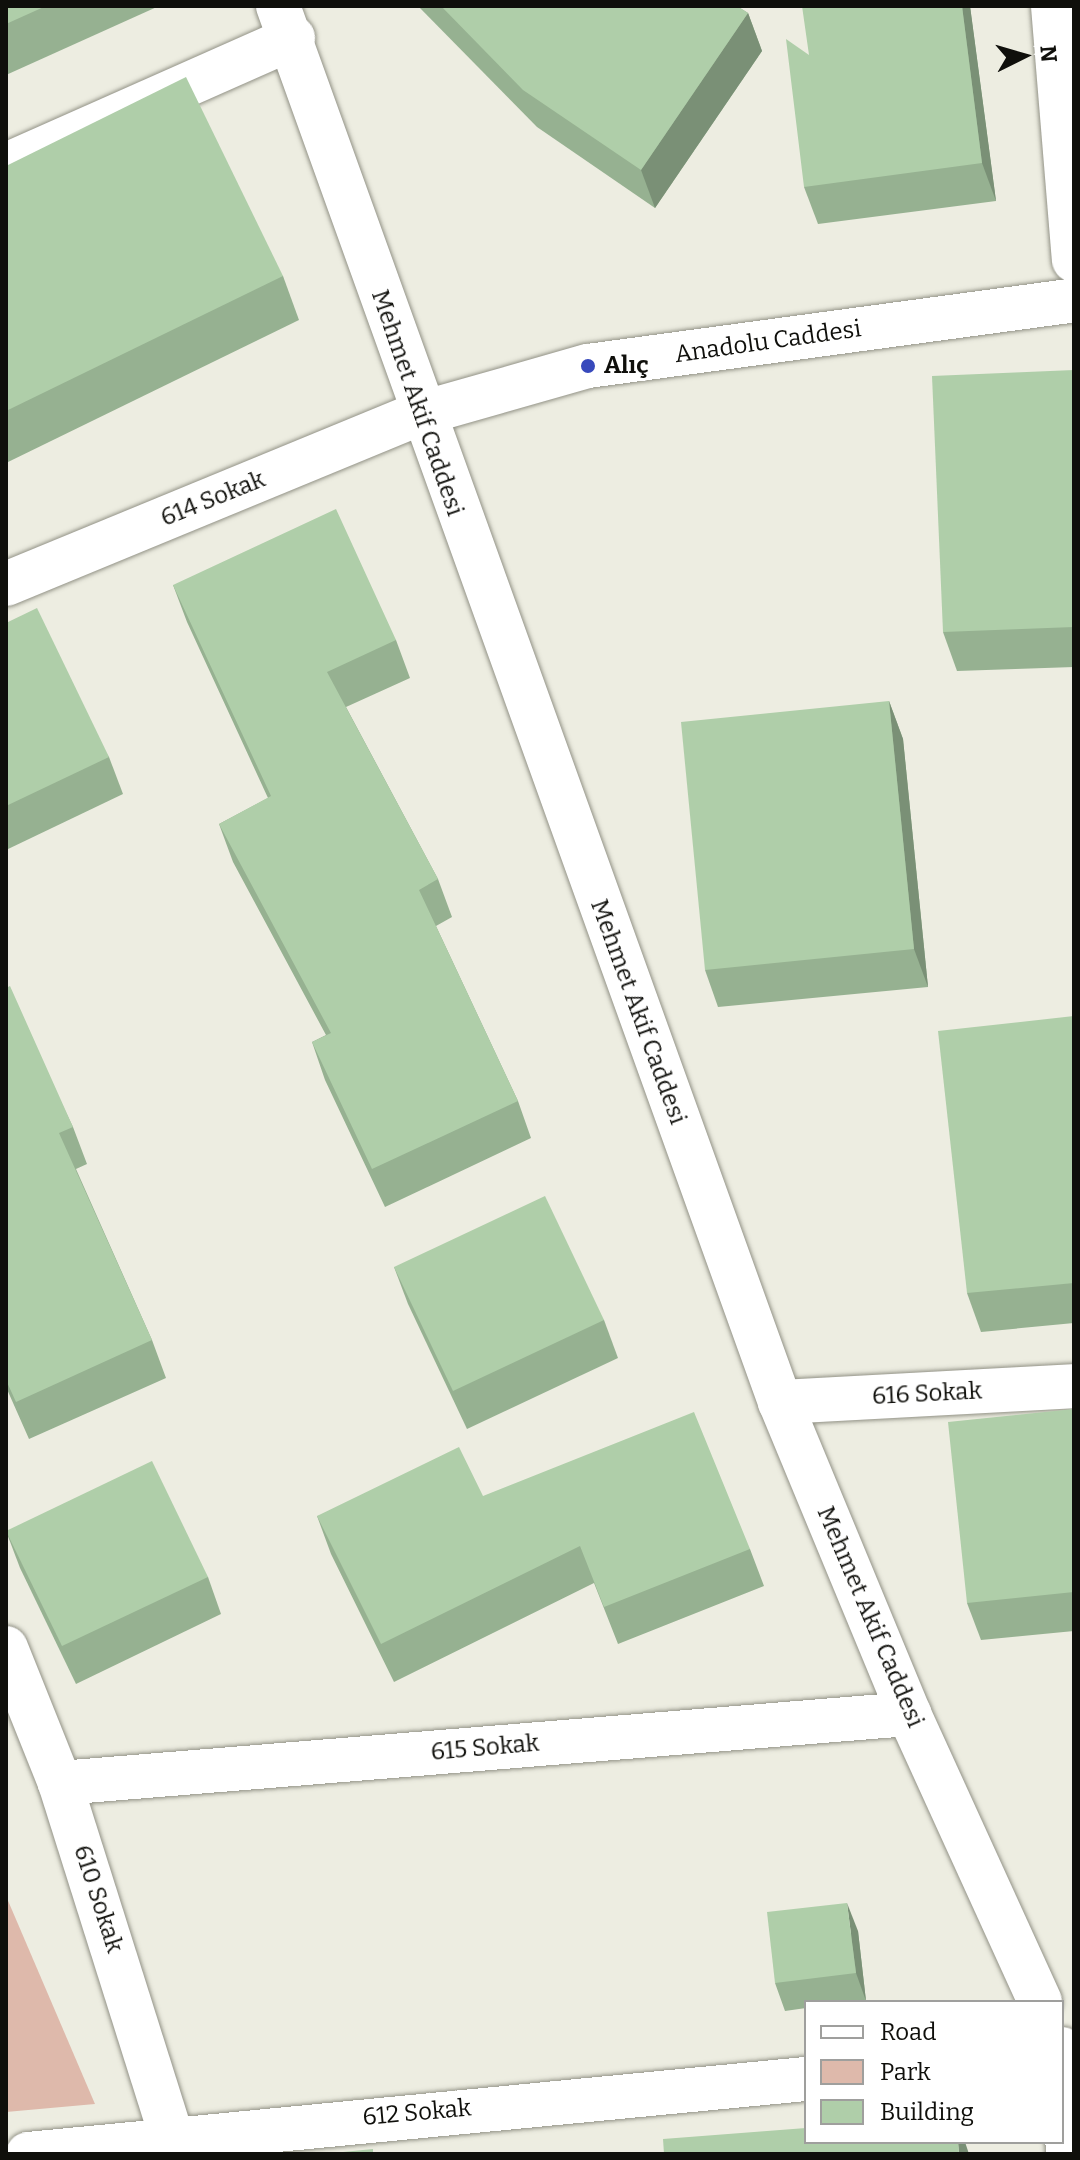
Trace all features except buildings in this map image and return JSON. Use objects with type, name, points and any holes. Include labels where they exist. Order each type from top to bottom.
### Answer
[{"type":"street","points":[[1053,6],[1074,260]]},
{"type":"street","points":[[6,165],[286,22]]},
{"type":"street","name":"Mehmet Akif Caddesi","points":[[286,22],[419,414],[780,1402],[909,1714],[1039,2000]]},
{"type":"street","name":"Anadolu Caddesi","points":[[419,414],[588,366],[1074,300]]},
{"type":"street","name":"614 Sokak","points":[[6,584],[419,414]]},
{"type":"street","name":"616 Sokak","points":[[780,1402],[1074,1386]]},
{"type":"street","name":"610 Sokak","points":[[6,1648],[60,1783],[176,2144]]},
{"type":"street","name":"615 Sokak","points":[[60,1783],[909,1714]]},
{"type":"street","points":[[1066,2054],[1068,2154]]},
{"type":"street","name":"612 Sokak","points":[[28,2154],[176,2144],[804,2079]]},
{"type":"green space","points":[[6,1896],[95,2104],[6,2112]]},
{"type":"place","name":"Alıç","points":[[588,366]]}]
